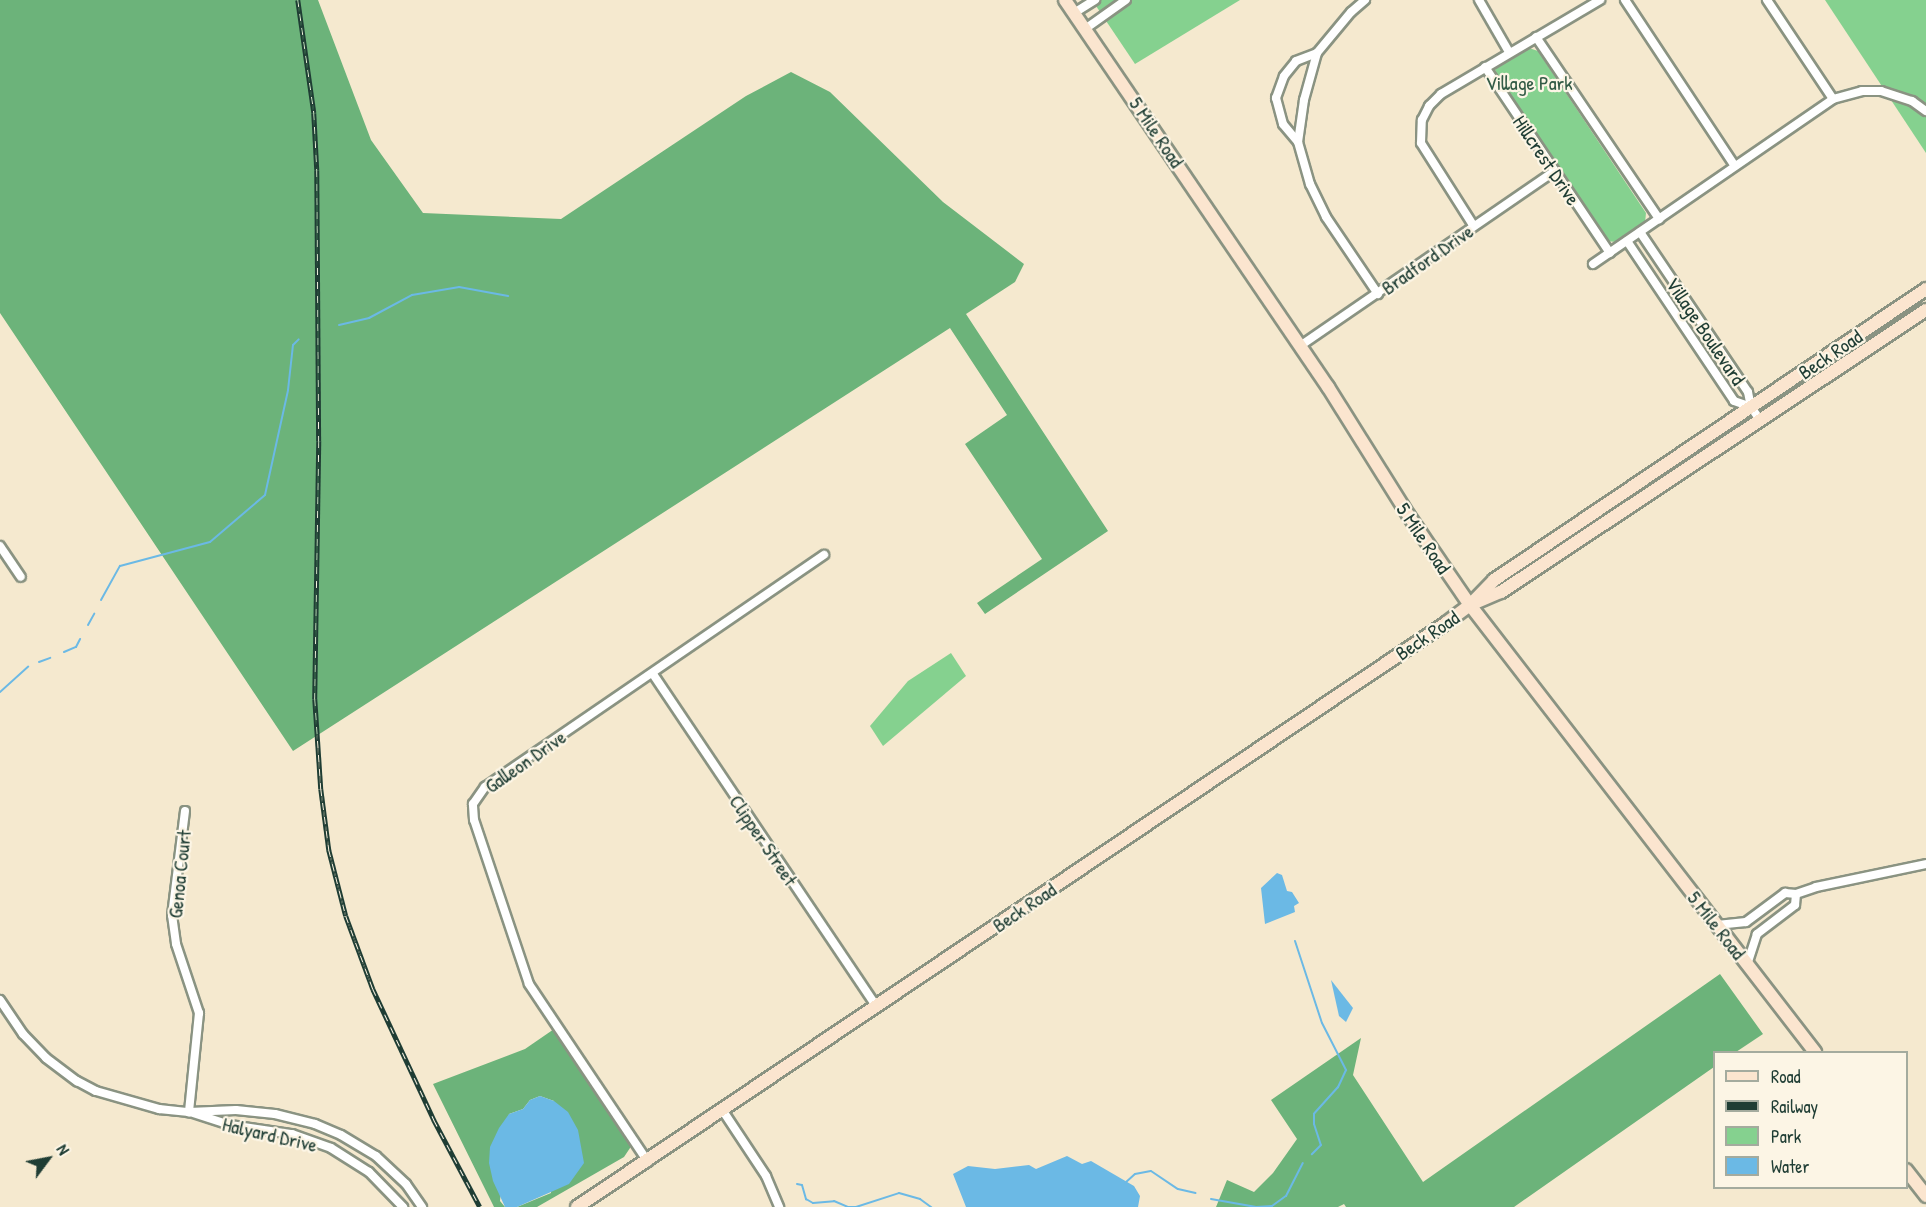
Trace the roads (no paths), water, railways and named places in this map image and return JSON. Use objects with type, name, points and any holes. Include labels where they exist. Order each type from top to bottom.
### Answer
[{"type":"main road","name":"5 Mile Road","points":[[1065,0],[1300,346],[1409,516],[1470,605],[1813,1051]]},
{"type":"main road","name":"Beck Road","points":[[1470,605],[1494,580],[1926,289]]},
{"type":"main road","name":"Beck Road","points":[[577,1207],[648,1162],[1470,605],[1501,592],[1926,310]]},
{"type":"main road","points":[[1908,1173],[1926,1196]]},
{"type":"street","points":[[1074,13],[1095,0]]},
{"type":"street","points":[[1085,29],[1126,0]]},
{"type":"street","points":[[1298,142],[1304,100],[1317,53],[1345,19],[1365,0]]},
{"type":"street","points":[[1479,0],[1509,52]]},
{"type":"street","points":[[1473,225],[1421,143],[1422,120],[1429,106],[1441,94],[1600,0]]},
{"type":"street","points":[[1625,0],[1735,166]]},
{"type":"street","points":[[1767,0],[1833,99]]},
{"type":"street","points":[[1536,37],[1659,219]]},
{"type":"street","points":[[1317,53],[1296,61],[1284,76],[1276,98],[1283,124],[1298,142],[1310,184],[1326,218],[1378,294]]},
{"type":"street","name":"Hillcrest Drive","points":[[1485,67],[1610,253]]},
{"type":"street","points":[[1593,264],[1833,99],[1862,91],[1881,91],[1912,101],[1926,111]]},
{"type":"street","name":"Bradford Drive","points":[[1300,346],[1378,294],[1473,225],[1555,171]]},
{"type":"street","name":"Village Boulevard","points":[[1640,232],[1748,392],[1751,407]]},
{"type":"street","name":"Village Boulevard","points":[[1627,241],[1734,401],[1751,407]]},
{"type":"street","points":[[1751,407],[1760,420]]},
{"type":"street","points":[[0,546],[21,577]]},
{"type":"street","name":"Galleon Drive","points":[[648,1162],[529,984],[472,812],[476,798],[485,787],[824,555]]},
{"type":"street","name":"Clipper Street","points":[[652,674],[876,1006]]},
{"type":"street","name":"Genoa Court","points":[[185,811],[172,915],[176,944],[200,1013],[189,1112]]},
{"type":"street","points":[[1716,925],[1746,922],[1785,893],[1796,894],[1816,886],[1926,864]]},
{"type":"street","points":[[1747,964],[1757,934],[1795,905],[1796,894]]},
{"type":"street","name":"Halyard Drive","points":[[0,1000],[33,1045],[77,1081],[127,1102],[159,1109],[189,1112],[236,1110],[275,1114],[296,1118],[333,1131],[368,1150],[391,1169],[422,1207]]},
{"type":"street","points":[[723,1111],[766,1176],[779,1207]]},
{"type":"street","name":"Halyard Drive","points":[[189,1112],[230,1125],[292,1134],[331,1148],[369,1172],[403,1207]]},
{"type":"water","points":[[1277,873],[1282,875],[1287,891],[1292,892],[1299,903],[1294,906],[1295,912],[1265,924],[1261,888]]},
{"type":"water","points":[[1331,980],[1353,1008],[1346,1022],[1339,1016]]},
{"type":"water","points":[[540,1096],[554,1101],[568,1112],[578,1130],[584,1163],[569,1184],[517,1207],[505,1207],[493,1181],[489,1163],[490,1147],[509,1114],[523,1109],[530,1100]]},
{"type":"water","points":[[1067,1156],[1082,1164],[1091,1161],[1134,1186],[1140,1196],[1138,1207],[966,1207],[953,1174],[968,1166],[995,1169],[1029,1165],[1036,1169]]},
{"type":"waterway","points":[[339,325],[369,318],[412,295],[459,287],[508,296]]},
{"type":"waterway","points":[[101,600],[120,566],[210,542],[265,495],[288,390],[293,345],[299,339]]},
{"type":"waterway","points":[[88,625],[94,614]]},
{"type":"waterway","points":[[64,652],[76,647],[80,639]]},
{"type":"waterway","points":[[39,662],[50,658]]},
{"type":"waterway","points":[[0,692],[28,667]]},
{"type":"waterway","points":[[1295,941],[1322,1023],[1346,1070],[1338,1087],[1314,1114],[1314,1124],[1321,1145],[1312,1154]]},
{"type":"waterway","points":[[1211,1199],[1256,1207],[1272,1206],[1286,1196],[1303,1163]]},
{"type":"waterway","points":[[1125,1183],[1135,1174],[1151,1171],[1178,1189],[1196,1193]]},
{"type":"waterway","points":[[797,1184],[802,1185],[806,1199],[813,1203],[834,1201],[848,1207],[856,1207],[899,1193],[920,1199],[931,1207]]},
{"type":"railway","points":[[298,0],[314,113],[317,170],[319,441],[315,699],[321,789],[329,850],[346,916],[373,989],[434,1120],[480,1207]]},
{"type":"park label","name":"Village Park","points":[[1529,82]]}]
